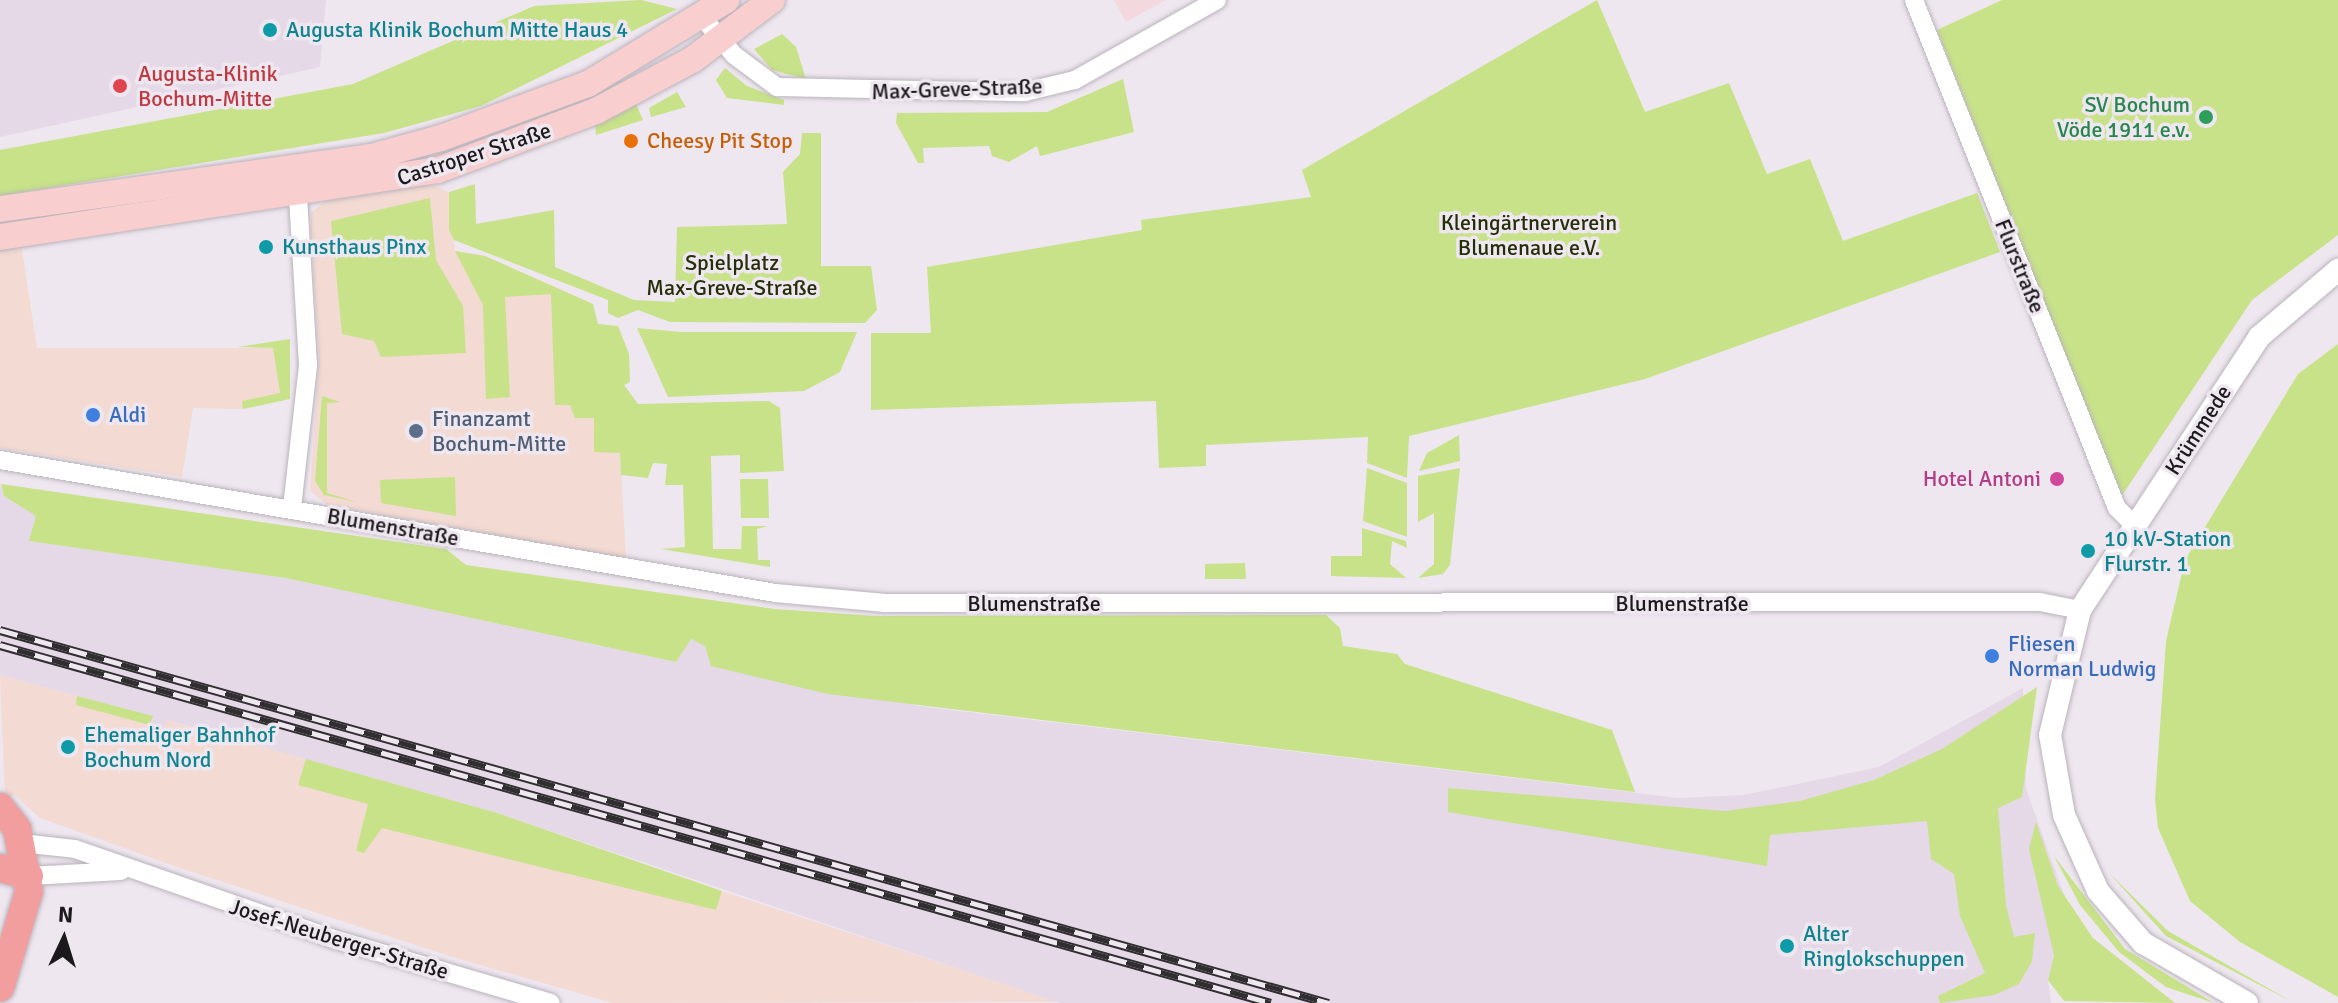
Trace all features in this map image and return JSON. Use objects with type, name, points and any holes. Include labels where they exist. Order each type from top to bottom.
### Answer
[{"type":"main road","name":"Castroper Straße","points":[[0,237],[296,179],[522,113],[588,84],[703,18],[726,0]]},
{"type":"main road","name":"Castroper Straße","points":[[0,209],[296,179],[438,170],[596,111],[720,41],[772,0]]},
{"type":"main road","points":[[0,807],[11,851],[29,876]]},
{"type":"main road","points":[[0,868],[29,876]]},
{"type":"main road","points":[[0,988],[29,876]]},
{"type":"street","name":"Max-Greve-Straße","points":[[703,18],[720,41],[777,87],[1025,92],[1075,80],[1217,0]]},
{"type":"street","name":"Flurstraße","points":[[1914,0],[2117,508],[2135,526]]},
{"type":"street","points":[[292,508],[308,365],[296,179]]},
{"type":"street","name":"Krümmede","points":[[2247,1003],[2143,943],[2098,891],[2073,842],[2050,735],[2080,610],[2259,337],[2338,270]]},
{"type":"street","name":"Blumenstraße","points":[[0,460],[776,593],[885,603],[2040,602],[2080,610]]},
{"type":"street","name":"Josef-Neuberger-Straße","points":[[11,851],[59,845],[128,871],[548,1003]]},
{"type":"street","name":"Josef-Neuberger-Straße","points":[[29,876],[128,871]]},
{"type":"shaded area","name":"Augusta-Klinik Bochum-Mitte","points":[[0,0],[326,0],[320,67],[0,137]]},
{"type":"shaded area","points":[[1114,0],[1166,0],[1126,22]]},
{"type":"shaded area","points":[[430,184],[449,192],[455,251],[485,256],[593,304],[594,451],[620,453],[626,558],[328,505],[310,491],[319,361],[310,214],[327,199]]},
{"type":"shaded area","points":[[21,243],[37,348],[273,348],[280,394],[243,401],[243,409],[193,408],[182,477],[0,448],[0,246]]},
{"type":"shaded area","points":[[0,484],[4,496],[37,516],[30,541],[286,578],[676,662],[690,639],[918,706],[1678,798],[1744,795],[1879,767],[2023,688],[2026,789],[2066,900],[2048,980],[2051,1003],[1060,1003],[497,813],[167,720],[163,733],[149,729],[152,716],[0,675]]},
{"type":"shaded area","points":[[0,675],[153,716],[150,729],[162,733],[166,720],[306,759],[299,785],[369,804],[356,851],[364,853],[382,827],[716,909],[722,891],[1060,1002],[613,1003],[452,957],[174,866],[40,818],[15,795],[5,798]]},
{"type":"green space","points":[[641,0],[677,9],[481,106],[384,133],[0,196],[0,150],[353,84],[534,6]]},
{"type":"green space","name":"Kleingärtnerverein Blumenaue e.V.","points":[[1597,0],[1645,112],[1729,83],[1767,174],[1810,159],[1843,241],[1977,193],[2000,252],[1645,379],[1409,436],[1407,478],[1367,463],[1368,437],[1206,445],[1206,466],[1159,468],[1156,401],[871,410],[871,333],[931,333],[927,267],[1142,230],[1141,220],[1311,197],[1302,170]]},
{"type":"green space","points":[[2002,0],[2338,0],[2338,235],[2252,300],[2121,497],[1937,30]]},
{"type":"green space","points":[[782,34],[796,47],[806,79],[772,70],[754,49]]},
{"type":"green space","points":[[725,68],[747,86],[784,100],[784,105],[727,98],[716,80]]},
{"type":"green space","points":[[1123,79],[1134,132],[1040,156],[1037,146],[1009,162],[992,156],[989,146],[923,148],[924,163],[918,163],[896,123],[897,113],[1047,112]]},
{"type":"green space","points":[[677,92],[686,107],[651,117],[649,108]]},
{"type":"green space","points":[[635,102],[643,120],[596,135],[595,122]]},
{"type":"green space","name":"Spielplatz Max-Greve-Straße","points":[[802,133],[821,133],[821,266],[871,266],[877,310],[865,323],[670,322],[638,310],[618,318],[608,313],[608,300],[454,240],[449,230],[449,192],[475,184],[476,224],[554,210],[555,267],[634,300],[675,302],[677,227],[787,224],[783,172],[800,154]]},
{"type":"green space","points":[[430,198],[436,260],[463,306],[466,353],[381,357],[374,341],[342,334],[331,221]]},
{"type":"green space","points":[[455,251],[485,256],[593,304],[598,324],[618,326],[629,354],[630,382],[624,385],[638,404],[769,401],[780,408],[784,471],[740,473],[740,455],[711,456],[713,549],[741,549],[742,526],[768,526],[757,529],[758,560],[770,560],[770,567],[661,549],[685,547],[683,485],[665,485],[667,464],[653,463],[648,478],[621,475],[620,453],[594,452],[594,418],[575,418],[570,405],[555,405],[551,294],[505,297],[510,397],[486,399],[483,305]]},
{"type":"green space","points":[[637,328],[681,332],[857,332],[840,372],[804,391],[668,397]]},
{"type":"green space","points":[[290,339],[290,399],[243,409],[242,401],[280,393],[273,348],[237,347]]},
{"type":"green space","points":[[2338,344],[2338,997],[2240,942],[2190,901],[2158,828],[2155,799],[2166,641],[2185,560],[2298,374]]},
{"type":"green space","points":[[322,396],[340,402],[327,403],[327,493],[357,502],[324,495],[315,481]]},
{"type":"green space","points":[[1459,435],[1460,461],[1419,471],[1427,453]]},
{"type":"green space","points":[[1367,468],[1407,483],[1407,537],[1363,521]]},
{"type":"green space","points":[[1460,468],[1450,565],[1443,574],[1418,578],[1434,564],[1434,513],[1418,522],[1418,476]]},
{"type":"green space","points":[[455,477],[456,516],[381,503],[380,480]]},
{"type":"green space","points":[[740,479],[768,479],[769,518],[741,518]]},
{"type":"green space","points":[[1,484],[446,549],[466,565],[775,609],[875,616],[1326,615],[1340,628],[1343,646],[1397,654],[1405,664],[1612,730],[1635,792],[828,694],[711,666],[705,646],[691,639],[676,662],[286,578],[29,541],[36,516],[4,496]]},
{"type":"green space","points":[[1362,528],[1406,541],[1407,548],[1392,541],[1390,564],[1406,578],[1331,576],[1331,556],[1362,556]]},
{"type":"green space","points":[[1245,563],[1246,579],[1205,579],[1205,564]]},
{"type":"green space","points":[[2037,687],[2022,797],[1998,808],[2006,905],[2014,937],[2035,933],[2032,961],[2019,984],[1994,995],[1940,1003],[1938,996],[1985,973],[1960,916],[1954,874],[1931,859],[1927,821],[1770,835],[1767,866],[1448,812],[1448,788],[1725,811],[1800,801],[1874,780],[1942,749]]},
{"type":"green space","points":[[77,696],[153,716],[150,725],[76,705]]},
{"type":"green space","points":[[306,759],[497,813],[722,891],[716,910],[382,828],[364,853],[356,851],[368,804],[298,785]]},
{"type":"green space","points":[[2036,822],[2058,886],[2093,938],[2175,1003],[2064,1001],[2048,980],[2054,955],[2029,849]]},
{"type":"green space","points":[[2054,856],[2125,949],[2214,1003],[2166,987],[2119,952],[2080,905]]},
{"type":"green space","points":[[2108,872],[2168,931],[2294,1003],[2166,936]]},
{"type":"railway","points":[[0,630],[1329,1003]]},
{"type":"railway","points":[[0,645],[1271,1003]]},
{"type":"place","name":"Augusta Klinik Bochum Mitte Haus 4","points":[[270,30]]},
{"type":"place","name":"Augusta-Klinik Bochum-Mitte","points":[[120,86]]},
{"type":"place","name":"SV Bochum Vöde 1911 e.v.","points":[[2206,117]]},
{"type":"place","name":"Cheesy Pit Stop","points":[[631,141]]},
{"type":"place","name":"Kunsthaus Pinx","points":[[266,247]]},
{"type":"place","name":"Aldi","points":[[93,415]]},
{"type":"place","name":"Finanzamt Bochum-Mitte","points":[[416,431]]},
{"type":"place","name":"Hotel Antoni","points":[[2057,479]]},
{"type":"place","name":"10 kV-Station Flurstr. 1","points":[[2088,551]]},
{"type":"place","name":"Fliesen Norman Ludwig","points":[[1992,656]]},
{"type":"place","name":"Ehemaliger Bahnhof Bochum Nord","points":[[68,747]]},
{"type":"place","name":"Alter Ringlokschuppen","points":[[1787,946]]}]
